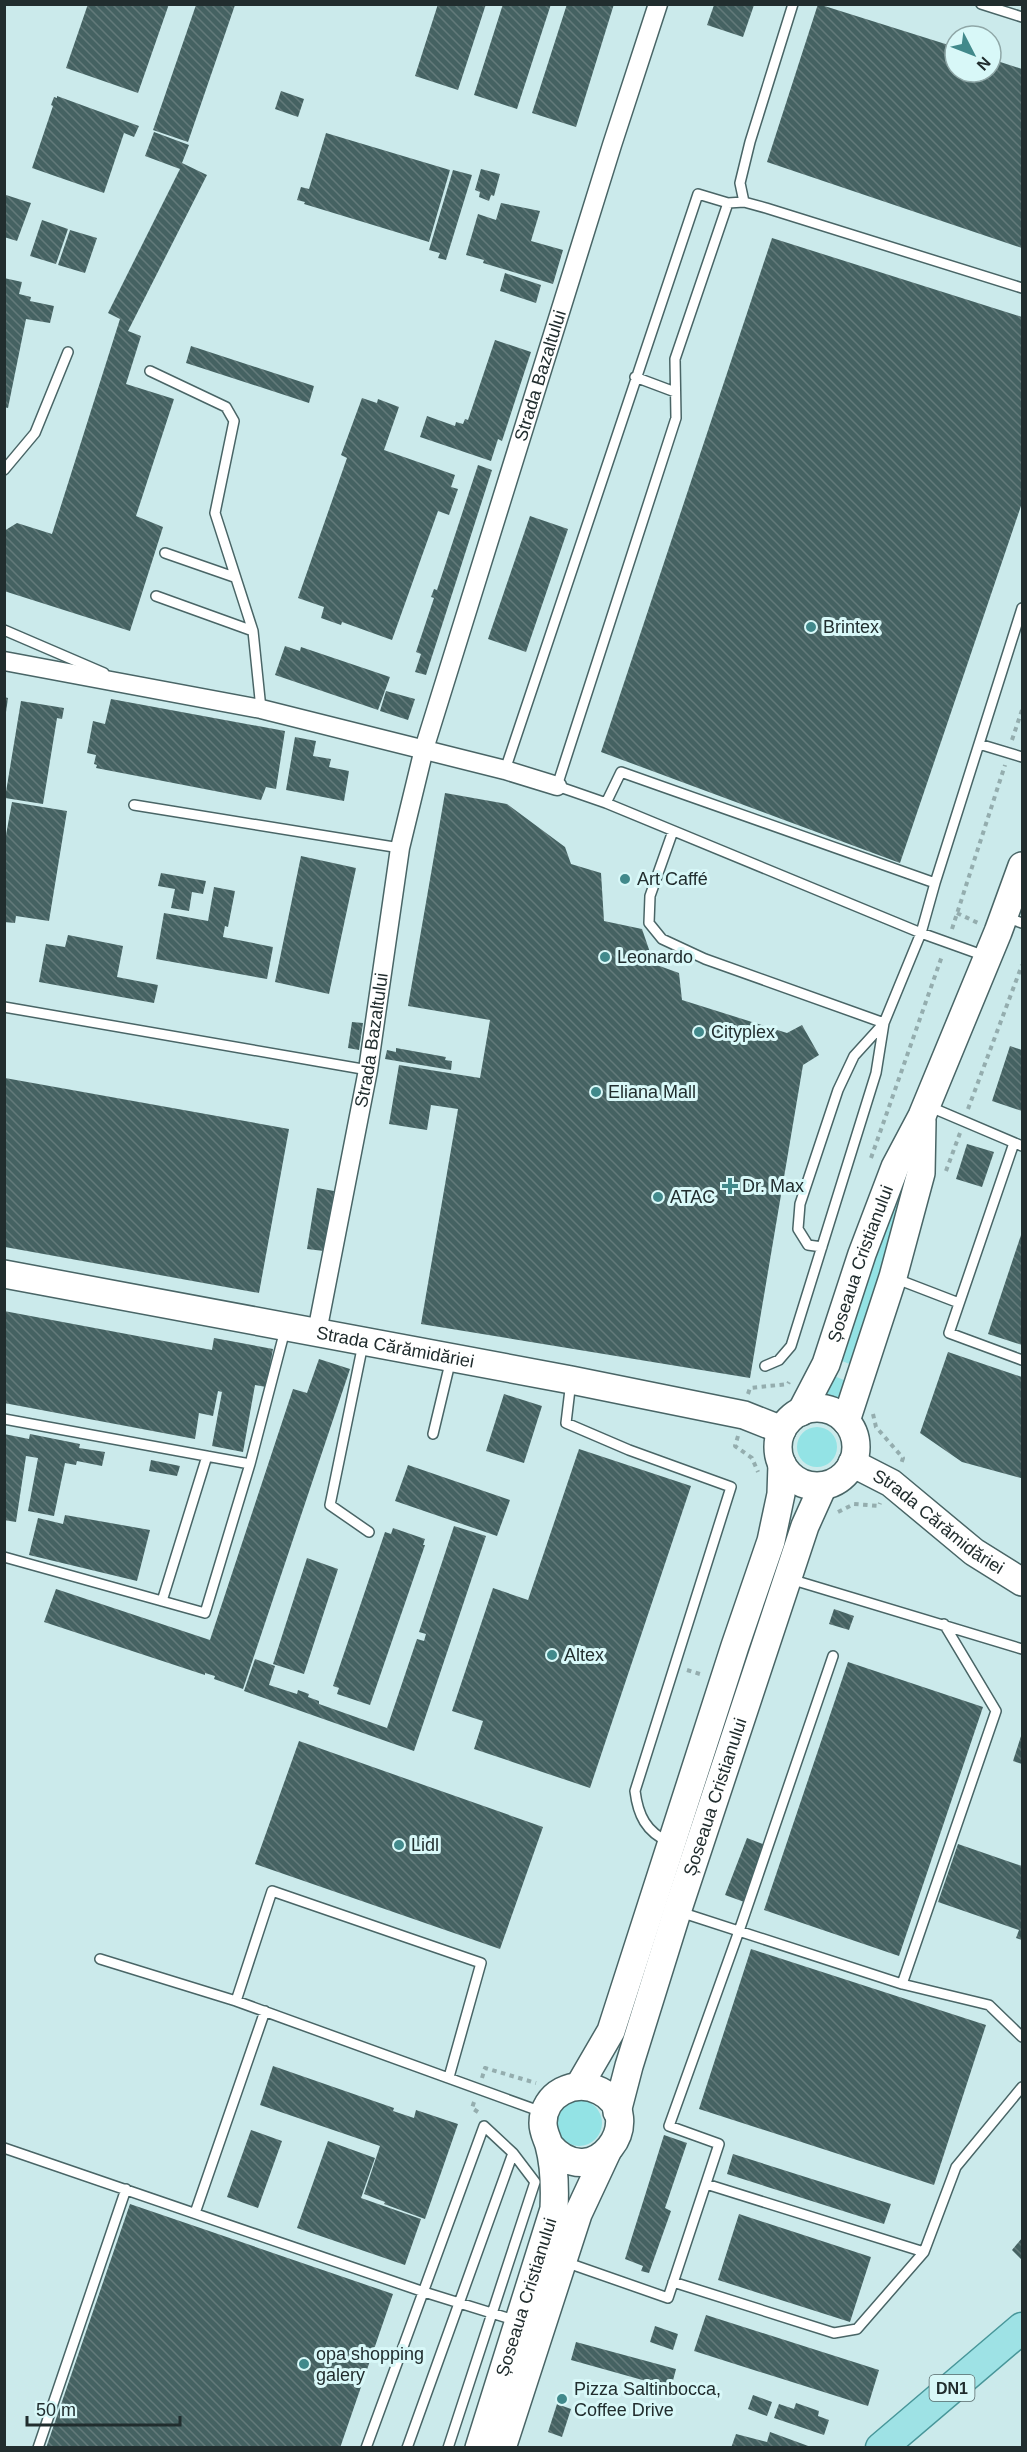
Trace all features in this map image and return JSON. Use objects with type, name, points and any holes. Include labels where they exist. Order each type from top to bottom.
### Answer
[{"type":"main road","name":"DN1","points":[[881,2448],[1023,2328]]},
{"type":"street","name":"Strada Bazaltului","points":[[317,1332],[368,1070],[400,848],[423,749],[658,4]]},
{"type":"street","points":[[4,661],[261,709],[505,770],[557,786]]},
{"type":"street","name":"Șoseaua Cristianului","points":[[801,1412],[826,1364],[862,1254],[895,1167],[925,1110],[987,956],[1013,920],[1023,866]]},
{"type":"street","name":"Șoseaua Cristianului","points":[[846,1421],[893,1277],[921,1173],[925,1110]]},
{"type":"street","name":"Strada Cărămidăriei","points":[[4,1275],[571,1380],[744,1415],[782,1430]]},
{"type":"street","points":[[825,1409],[836,1413],[846,1421],[853,1431],[856,1443],[852,1463],[838,1480],[823,1486],[803,1484],[770,1470],[778,1450],[782,1430],[792,1418],[801,1412],[825,1409]]},
{"type":"street","name":"Strada Cărămidăriei","points":[[852,1463],[891,1484],[974,1552],[1023,1582]]},
{"type":"street","name":"Șoseaua Cristianului","points":[[579,2086],[611,2031],[735,1646],[771,1542],[781,1494],[770,1470]]},
{"type":"street","name":"Șoseaua Cristianului","points":[[502,2448],[578,2214],[618,2134],[617,2112],[629,2066],[809,1515],[823,1486]]},
{"type":"street","points":[[544,2112],[558,2094],[579,2086],[591,2087],[603,2092],[612,2101],[617,2112]]},
{"type":"street","name":"Șoseaua Cristianului","points":[[479,2448],[554,2210],[556,2181],[543,2124],[544,2112]]},
{"type":"street","points":[[549,2145],[556,2154],[576,2162],[598,2158],[607,2152]]},
{"type":"lane","points":[[744,202],[740,183],[750,142],[793,4]]},
{"type":"lane","points":[[981,4],[1023,17]]},
{"type":"lane","points":[[505,770],[698,194],[728,203],[744,202],[1023,288]]},
{"type":"lane","points":[[728,203],[675,359],[676,418],[557,786],[606,803],[921,933],[987,956]]},
{"type":"lane","points":[[4,470],[35,433],[68,352]]},
{"type":"lane","points":[[150,371],[226,407],[234,421],[215,513],[253,631],[261,709]]},
{"type":"lane","points":[[635,378],[675,392]]},
{"type":"lane","points":[[165,553],[234,577]]},
{"type":"lane","points":[[156,596],[253,631]]},
{"type":"lane","points":[[765,1366],[779,1360],[791,1346],[876,1073],[884,1023],[921,933],[1023,608]]},
{"type":"lane","points":[[4,630],[128,684]]},
{"type":"lane","points":[[979,744],[1023,757]]},
{"type":"lane","points":[[606,803],[621,772],[935,883]]},
{"type":"lane","points":[[134,805],[400,848]]},
{"type":"lane","points":[[673,831],[650,896],[649,923],[662,939],[705,959],[884,1023]]},
{"type":"lane","points":[[4,1007],[368,1070]]},
{"type":"lane","points":[[822,1247],[808,1245],[798,1229],[800,1204],[838,1090],[850,1064],[854,1056],[884,1023]]},
{"type":"lane","points":[[925,1110],[1018,1144],[949,1333],[1023,1360]]},
{"type":"lane","points":[[893,1277],[959,1303]]},
{"type":"lane","points":[[4,1557],[206,1613],[250,1464],[285,1328]]},
{"type":"lane","points":[[364,1341],[330,1505],[369,1532]]},
{"type":"lane","points":[[433,1434],[451,1357]]},
{"type":"lane","points":[[571,1380],[566,1423],[629,1450],[731,1487],[635,1791],[637,1806],[650,1831],[671,1842]]},
{"type":"lane","points":[[4,1419],[250,1464]]},
{"type":"lane","points":[[162,1601],[207,1456]]},
{"type":"lane","points":[[788,1578],[1023,1649]]},
{"type":"lane","points":[[903,1984],[996,1712],[944,1624]]},
{"type":"lane","points":[[563,2261],[668,2298],[719,2144],[669,2126],[739,1932],[833,1656]]},
{"type":"lane","points":[[236,2001],[272,1891],[481,1963],[449,2077]]},
{"type":"lane","points":[[678,1912],[903,1984],[990,2005],[1023,2037]]},
{"type":"lane","points":[[100,1959],[236,2001],[544,2112]]},
{"type":"lane","points":[[195,2213],[265,2011]]},
{"type":"lane","points":[[673,2282],[834,2333],[857,2329],[924,2252],[956,2167],[1023,2087]]},
{"type":"lane","points":[[366,2448],[484,2126],[513,2153],[535,2182],[448,2448]]},
{"type":"lane","points":[[4,2148],[458,2304],[519,2322]]},
{"type":"lane","points":[[406,2448],[513,2153]]},
{"type":"lane","points":[[706,2184],[924,2252]]},
{"type":"lane","points":[[38,2448],[126,2189]]},
{"type":"path","points":[[871,1159],[947,942],[1023,710]]},
{"type":"path","points":[[770,1470],[735,1446],[750,1389],[788,1384],[792,1375]]},
{"type":"path","points":[[701,1686],[708,1665]]},
{"type":"path","points":[[487,2119],[472,2108],[485,2068],[533,2084],[540,2082]]},
{"type":"shaded area","points":[[912,1148],[903,1209],[852,1365],[837,1359]]},
{"type":"shaded area","points":[[832,1375],[846,1381],[842,1401],[833,1396],[822,1395]]},
{"type":"shaded area","points":[[817,1427],[825,1428],[831,1433],[836,1439],[836,1455],[831,1461],[825,1466],[817,1467],[809,1466],[803,1461],[798,1455],[797,1447],[798,1439],[803,1433],[809,1428]]},
{"type":"shaded area","points":[[579,2100],[588,2101],[595,2107],[601,2114],[601,2132],[595,2139],[588,2145],[579,2146],[570,2145],[563,2139],[557,2132],[556,2123],[557,2114],[563,2107],[570,2101]]},
{"type":"building","points":[[88,4],[169,4],[138,93],[66,68]]},
{"type":"building","points":[[438,4],[486,4],[458,90],[415,76]]},
{"type":"building","points":[[503,4],[551,4],[517,109],[474,95]]},
{"type":"building","points":[[567,4],[614,4],[576,127],[532,113]]},
{"type":"building","points":[[818,4],[943,43],[943,84],[1003,84],[1003,63],[1022,69],[1022,248],[767,162]]},
{"type":"building","points":[[196,5],[235,5],[188,142],[153,130]]},
{"type":"building","points":[[714,5],[754,5],[743,37],[707,25]]},
{"type":"building","points":[[281,91],[304,99],[298,117],[275,109]]},
{"type":"building","points":[[57,96],[139,126],[134,137],[124,133],[104,193],[32,168],[53,106],[51,105],[54,97],[57,98]]},
{"type":"building","points":[[154,132],[189,145],[182,163],[207,175],[128,331],[141,336],[126,384],[174,399],[136,516],[163,527],[130,631],[4,591],[4,531],[17,523],[52,534],[120,319],[108,313],[180,169],[145,156]]},
{"type":"building","points":[[326,133],[450,170],[429,242],[297,200],[301,187],[309,189]]},
{"type":"building","points":[[481,169],[500,174],[494,196],[491,195],[489,201],[479,197],[480,192],[475,190]]},
{"type":"building","points":[[453,170],[472,175],[446,260],[438,258],[440,253],[429,250]]},
{"type":"building","points":[[6,195],[31,203],[17,241],[4,237]]},
{"type":"building","points":[[501,203],[540,211],[531,241],[563,250],[553,284],[483,263],[484,260],[466,255],[478,214],[496,220]]},
{"type":"building","points":[[42,220],[68,229],[56,264],[30,256]]},
{"type":"building","points":[[70,230],[97,238],[85,273],[58,265]]},
{"type":"building","name":"Brintex","points":[[772,238],[1022,317],[1022,503],[900,863],[601,752]]},
{"type":"building","points":[[505,273],[541,285],[536,303],[500,291]]},
{"type":"building","points":[[4,278],[22,282],[19,294],[31,297],[30,301],[54,306],[50,323],[26,319],[8,408],[4,407]]},
{"type":"building","points":[[495,340],[531,352],[502,441],[498,439],[491,461],[420,437],[427,416],[455,426],[456,422],[463,424],[465,419],[468,420]]},
{"type":"building","points":[[191,346],[314,386],[309,403],[186,363]]},
{"type":"building","points":[[362,398],[377,403],[378,399],[399,407],[384,450],[455,475],[451,487],[458,489],[449,515],[438,511],[392,640],[342,622],[341,625],[321,618],[324,607],[298,598],[347,458],[341,455]]},
{"type":"building","points":[[478,465],[492,470],[426,675],[415,672],[421,654],[416,652],[434,598],[431,597],[434,589],[437,590]]},
{"type":"building","points":[[530,516],[568,529],[526,652],[488,639]]},
{"type":"building","points":[[285,646],[300,651],[301,647],[390,677],[378,710],[275,675]]},
{"type":"building","points":[[386,691],[415,699],[408,720],[380,711]]},
{"type":"building","points":[[4,697],[8,698],[6,712],[4,712]]},
{"type":"building","points":[[111,699],[285,731],[276,789],[266,787],[261,800],[96,768],[97,765],[94,764],[96,755],[87,753],[93,721],[105,724]]},
{"type":"building","points":[[21,701],[64,708],[62,719],[57,718],[43,804],[5,798]]},
{"type":"building","points":[[295,737],[316,741],[313,756],[331,759],[329,767],[349,771],[344,801],[286,790]]},
{"type":"building","name":"Eliana Mall","points":[[445,793],[507,804],[565,847],[571,864],[601,873],[604,921],[642,929],[654,964],[679,973],[682,1000],[787,1033],[802,1025],[819,1055],[803,1065],[750,1378],[421,1324],[458,1109],[431,1105],[427,1130],[389,1124],[399,1065],[480,1078],[490,1020],[408,1006]]},
{"type":"building","points":[[12,802],[67,811],[49,921],[16,916],[15,923],[4,922],[4,846]]},
{"type":"building","points":[[301,856],[356,868],[329,994],[275,982]]},
{"type":"building","points":[[161,873],[206,881],[203,894],[192,892],[189,911],[171,908],[175,889],[158,886]]},
{"type":"building","points":[[214,887],[235,891],[228,927],[225,926],[223,937],[273,947],[267,979],[156,959],[164,913],[208,921]]},
{"type":"building","points":[[68,935],[123,946],[117,977],[158,985],[154,1003],[39,982],[46,944],[65,947]]},
{"type":"building","points":[[352,1022],[363,1023],[359,1050],[348,1048]]},
{"type":"building","points":[[1010,1046],[1022,1050],[1022,1111],[992,1101]]},
{"type":"building","points":[[396,1048],[446,1057],[445,1060],[452,1061],[451,1070],[385,1059],[387,1050],[396,1052]]},
{"type":"building","points":[[5,1078],[289,1129],[259,1293],[5,1247]]},
{"type":"building","points":[[967,1144],[994,1152],[982,1187],[956,1179]]},
{"type":"building","points":[[317,1188],[334,1191],[324,1251],[307,1249]]},
{"type":"building","points":[[1022,1232],[1022,1345],[988,1334]]},
{"type":"building","points":[[4,1311],[212,1350],[214,1338],[273,1349],[266,1387],[255,1385],[243,1452],[212,1446],[222,1392],[218,1391],[213,1416],[199,1413],[195,1439],[4,1403]]},
{"type":"building","points":[[948,1352],[1022,1377],[1021,1478],[962,1462],[920,1433]]},
{"type":"building","points":[[319,1359],[350,1369],[243,1689],[214,1679],[215,1676],[205,1673],[205,1675],[44,1622],[56,1589],[210,1640],[293,1389],[307,1393]]},
{"type":"building","points":[[504,1394],[542,1406],[524,1463],[486,1451]]},
{"type":"building","points":[[4,1434],[29,1439],[30,1434],[80,1444],[79,1448],[105,1452],[102,1466],[77,1461],[76,1465],[65,1463],[54,1516],[28,1511],[38,1458],[26,1456],[16,1522],[4,1520]]},
{"type":"building","name":"Altex","points":[[579,1449],[691,1486],[590,1788],[474,1749],[483,1721],[452,1711],[493,1588],[528,1600]]},
{"type":"building","points":[[151,1460],[180,1466],[177,1476],[149,1471]]},
{"type":"building","points":[[408,1465],[510,1500],[497,1536],[395,1501]]},
{"type":"building","points":[[65,1515],[150,1530],[137,1581],[29,1555],[38,1518],[63,1524]]},
{"type":"building","points":[[454,1526],[486,1536],[414,1751],[244,1691],[255,1659],[275,1666],[269,1685],[297,1694],[298,1690],[309,1694],[308,1697],[319,1701],[319,1704],[387,1728],[417,1639],[424,1641],[426,1634],[419,1632]]},
{"type":"building","points":[[393,1528],[425,1539],[423,1545],[425,1545],[370,1705],[337,1694],[339,1688],[333,1686],[385,1532],[391,1534]]},
{"type":"building","points":[[307,1558],[338,1569],[304,1674],[273,1664]]},
{"type":"building","points":[[834,1609],[854,1616],[849,1630],[829,1624]]},
{"type":"building","points":[[848,1662],[983,1707],[899,1956],[764,1910]]},
{"type":"building","points":[[1022,1733],[1022,1764],[1013,1761]]},
{"type":"building","name":"Lidl","points":[[299,1741],[543,1827],[500,1949],[255,1864]]},
{"type":"building","points":[[747,1838],[765,1845],[747,1903],[725,1895]]},
{"type":"building","points":[[958,1844],[1022,1866],[1022,1940],[1016,1938],[1019,1930],[938,1902]]},
{"type":"building","points":[[751,1949],[986,2025],[934,2185],[699,2109]]},
{"type":"building","points":[[273,2066],[394,2108],[393,2111],[414,2118],[416,2110],[458,2124],[425,2219],[364,2194],[380,2146],[260,2105]]},
{"type":"building","points":[[251,2130],[282,2141],[258,2208],[227,2197]]},
{"type":"building","points":[[664,2135],[687,2143],[665,2208],[671,2211],[649,2273],[641,2271],[643,2266],[625,2259]]},
{"type":"building","points":[[328,2141],[375,2158],[361,2198],[421,2219],[405,2265],[297,2228]]},
{"type":"building","points":[[733,2154],[891,2204],[884,2224],[727,2174]]},
{"type":"building","points":[[130,2204],[393,2294],[340,2448],[46,2448]]},
{"type":"building","points":[[739,2214],[871,2257],[850,2322],[718,2280]]},
{"type":"building","points":[[1022,2238],[1022,2260],[1012,2250]]},
{"type":"building","points":[[706,2315],[879,2370],[868,2406],[694,2351]]},
{"type":"building","points":[[655,2326],[678,2334],[673,2350],[650,2342]]},
{"type":"building","points":[[576,2342],[676,2369],[671,2388],[571,2360]]},
{"type":"building","points":[[753,2395],[772,2402],[767,2416],[748,2409]]},
{"type":"building","points":[[796,2403],[819,2411],[818,2416],[829,2420],[824,2435],[774,2418],[779,2404],[794,2409]]},
{"type":"building","points":[[557,2404],[571,2409],[562,2437],[548,2432]]},
{"type":"building","points":[[770,2432],[811,2448],[731,2448],[736,2434],[767,2442]]},
{"type":"place","name":"Brintex","points":[[811,627]]},
{"type":"place","name":"Art Caffé","points":[[625,879]]},
{"type":"place","name":"Leonardo","points":[[605,957]]},
{"type":"place","name":"Cityplex","points":[[699,1032]]},
{"type":"place","name":"Eliana Mall","points":[[596,1092]]},
{"type":"place","name":"Dr. Max","points":[[730,1186]]},
{"type":"place","name":"ATAC","points":[[658,1197]]},
{"type":"place","name":"Altex","points":[[552,1655]]},
{"type":"place","name":"Lidl","points":[[399,1845]]},
{"type":"place","name":"opa shopping galery","points":[[304,2364]]},
{"type":"place","name":"Pizza Saltinbocca, Coffee Drive","points":[[562,2399]]}]
